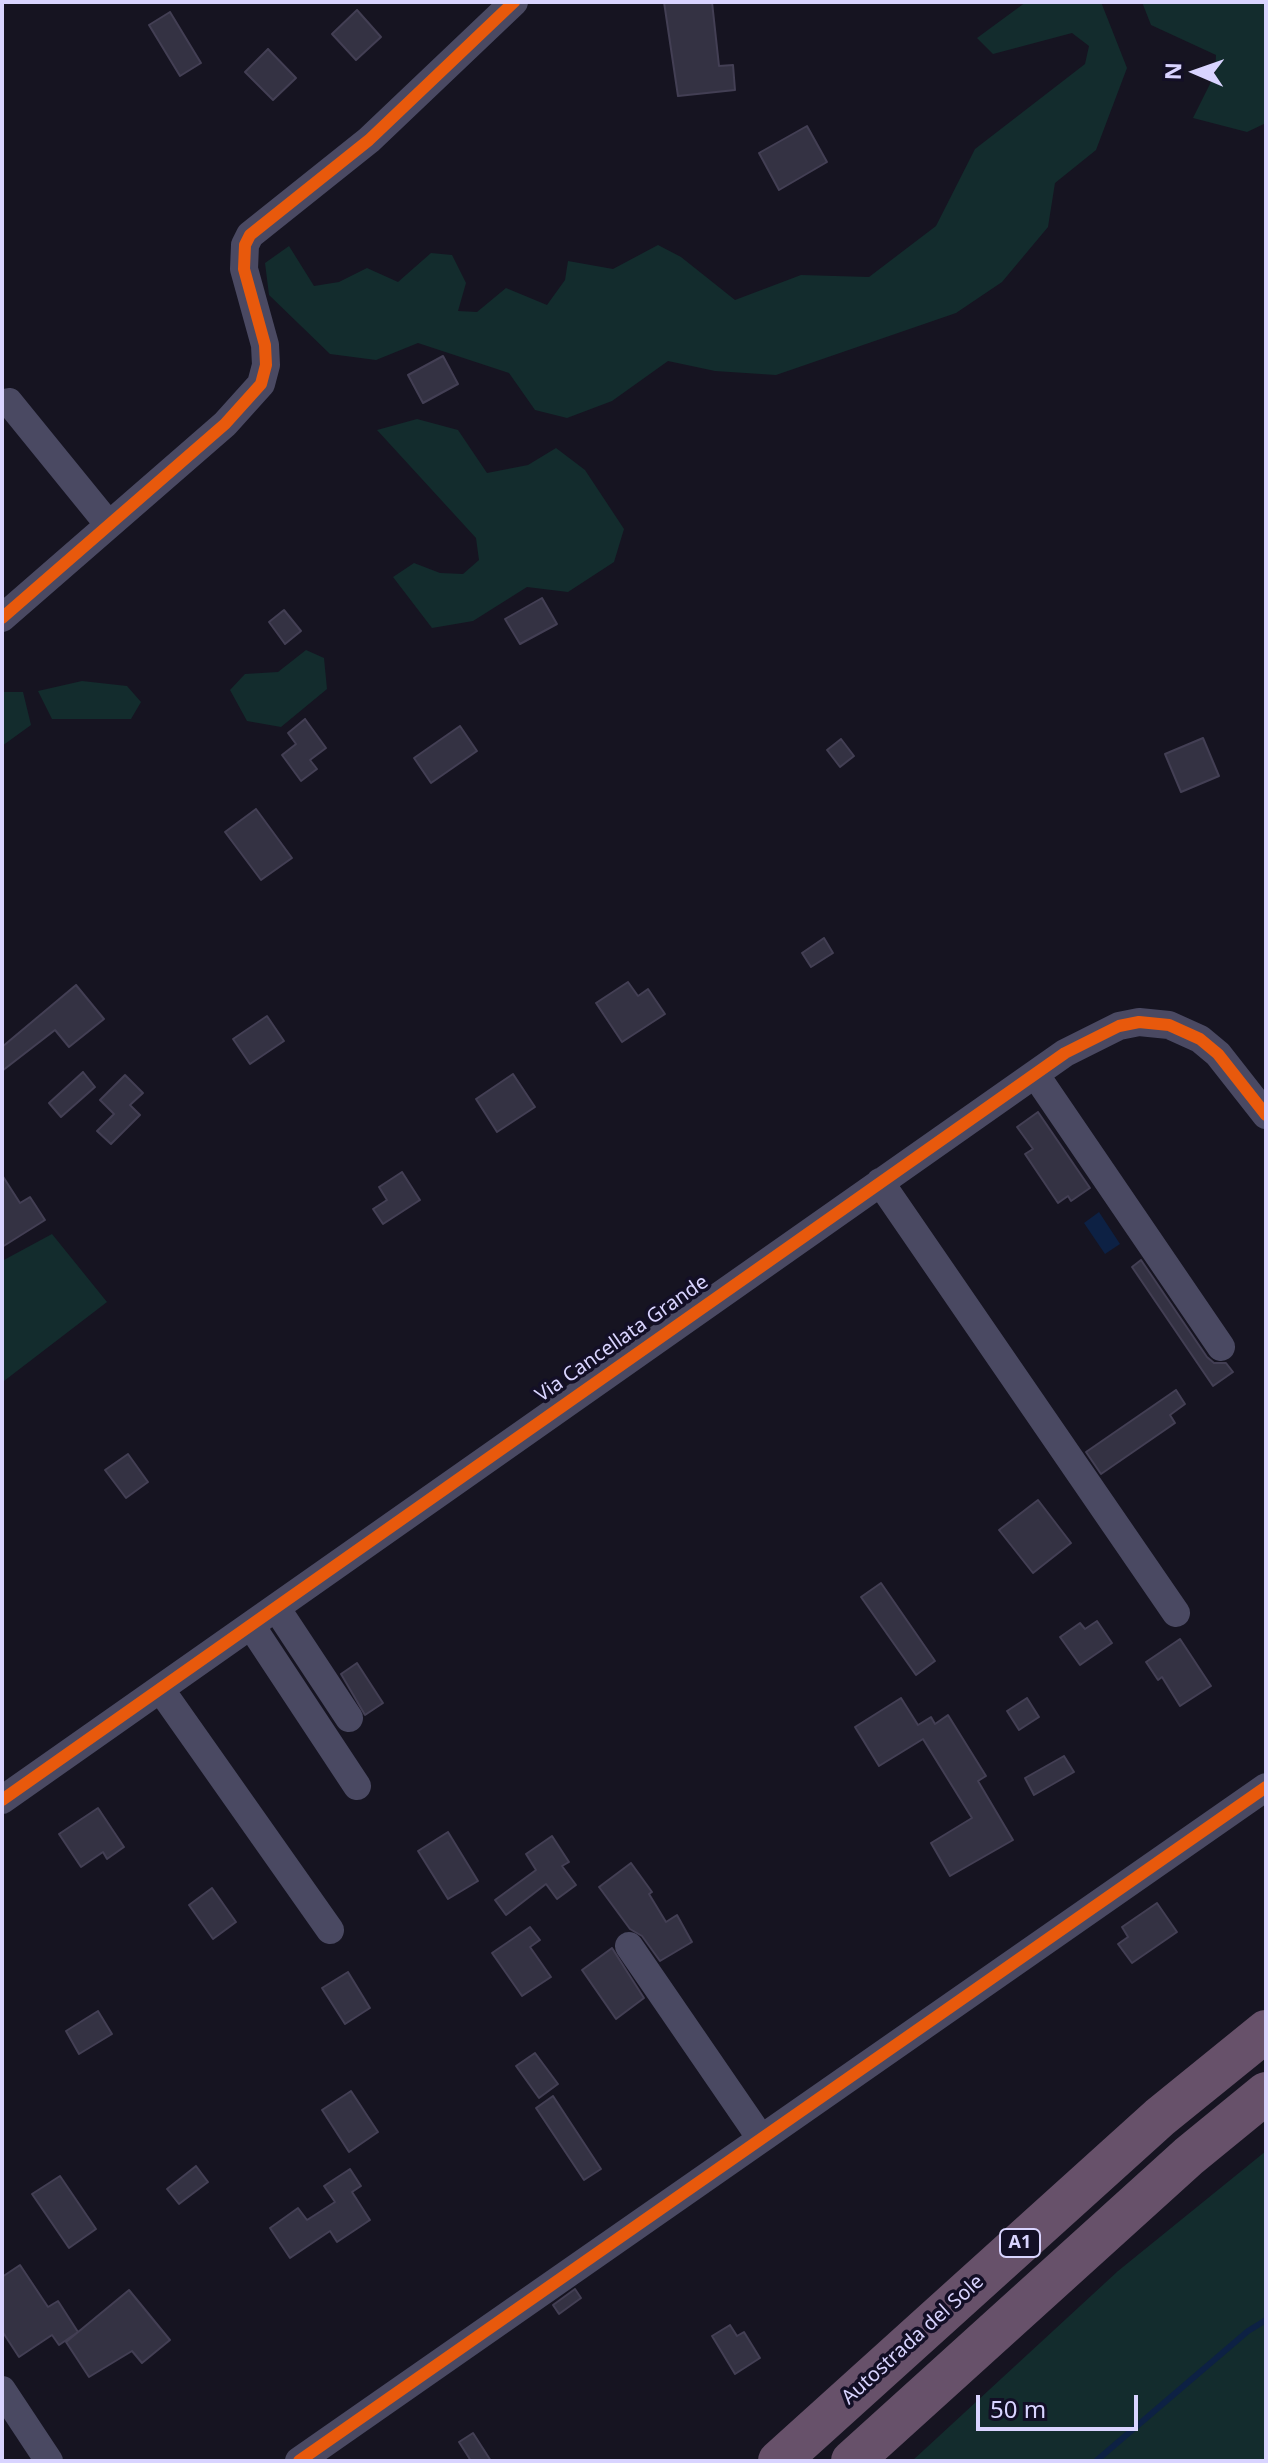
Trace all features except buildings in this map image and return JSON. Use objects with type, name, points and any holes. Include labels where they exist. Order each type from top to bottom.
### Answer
[{"type":"highway","name":"Autostrada del Sole","points":[[779,2461],[1160,2117],[1266,2031]]},
{"type":"highway","name":"A1","points":[[852,2461],[1189,2156],[1266,2093]]},
{"type":"street","points":[[2,618],[225,424],[264,378],[266,356],[263,333],[244,269],[245,245],[250,235],[369,140],[514,2]]},
{"type":"street","points":[[9,402],[109,525]]},
{"type":"street","name":"Via Cancellata Grande","points":[[2,1800],[1065,1053],[1111,1030],[1139,1022],[1159,1022],[1189,1033],[1218,1054],[1266,1115]]},
{"type":"street","points":[[1035,1074],[1221,1347]]},
{"type":"street","points":[[880,1182],[1176,1613]]},
{"type":"street","points":[[277,1609],[349,1718]]},
{"type":"street","points":[[252,1627],[357,1786]]},
{"type":"street","points":[[161,1690],[330,1930]]},
{"type":"street","points":[[299,2461],[1266,1787]]},
{"type":"street","points":[[629,1946],[760,2137]]},
{"type":"street","points":[[2,2390],[49,2461]]},
{"type":"green space","points":[[1026,2],[1101,2],[1127,68],[1096,150],[1055,183],[1048,227],[1002,282],[956,313],[776,375],[715,371],[668,361],[612,401],[567,418],[535,410],[509,373],[418,343],[376,360],[330,354],[269,295],[265,263],[289,246],[314,286],[339,282],[367,268],[398,282],[431,253],[452,255],[466,283],[458,311],[477,312],[506,288],[547,305],[565,280],[568,261],[613,269],[658,245],[681,257],[735,300],[801,275],[869,277],[936,226],[975,149],[1085,64],[1089,46],[1072,33],[993,54],[977,38]]},
{"type":"green space","points":[[1142,2],[1266,2],[1266,123],[1247,132],[1193,118],[1215,74],[1216,55],[1151,25]]},
{"type":"green space","points":[[417,419],[458,430],[487,473],[528,465],[556,448],[585,470],[624,529],[614,562],[568,592],[527,587],[473,621],[432,628],[393,577],[414,563],[440,573],[463,574],[479,560],[476,538],[377,430]]},
{"type":"green space","points":[[306,650],[324,658],[327,689],[281,727],[247,721],[230,690],[245,674],[278,672]]},
{"type":"green space","points":[[82,681],[127,686],[141,702],[131,719],[52,719],[38,691]]},
{"type":"green space","points":[[2,692],[23,692],[31,725],[2,746]]},
{"type":"green space","points":[[52,1234],[107,1302],[4,1381],[2,1261]]},
{"type":"green space","points":[[1266,2151],[1266,2461],[912,2461],[1118,2271]]},
{"type":"water","points":[[1099,1212],[1120,1244],[1105,1254],[1084,1223]]},
{"type":"waterway","points":[[1096,2461],[1248,2331],[1266,2320]]},
{"type":"cycle path","points":[[2,618],[225,424],[261,384],[266,365],[265,345],[244,269],[245,245],[250,235],[369,140],[514,2]]},
{"type":"cycle path","points":[[2,1800],[1065,1053],[1119,1026],[1139,1022],[1169,1025],[1200,1039],[1218,1054],[1266,1115]]},
{"type":"cycle path","points":[[299,2461],[1266,1787]]}]
